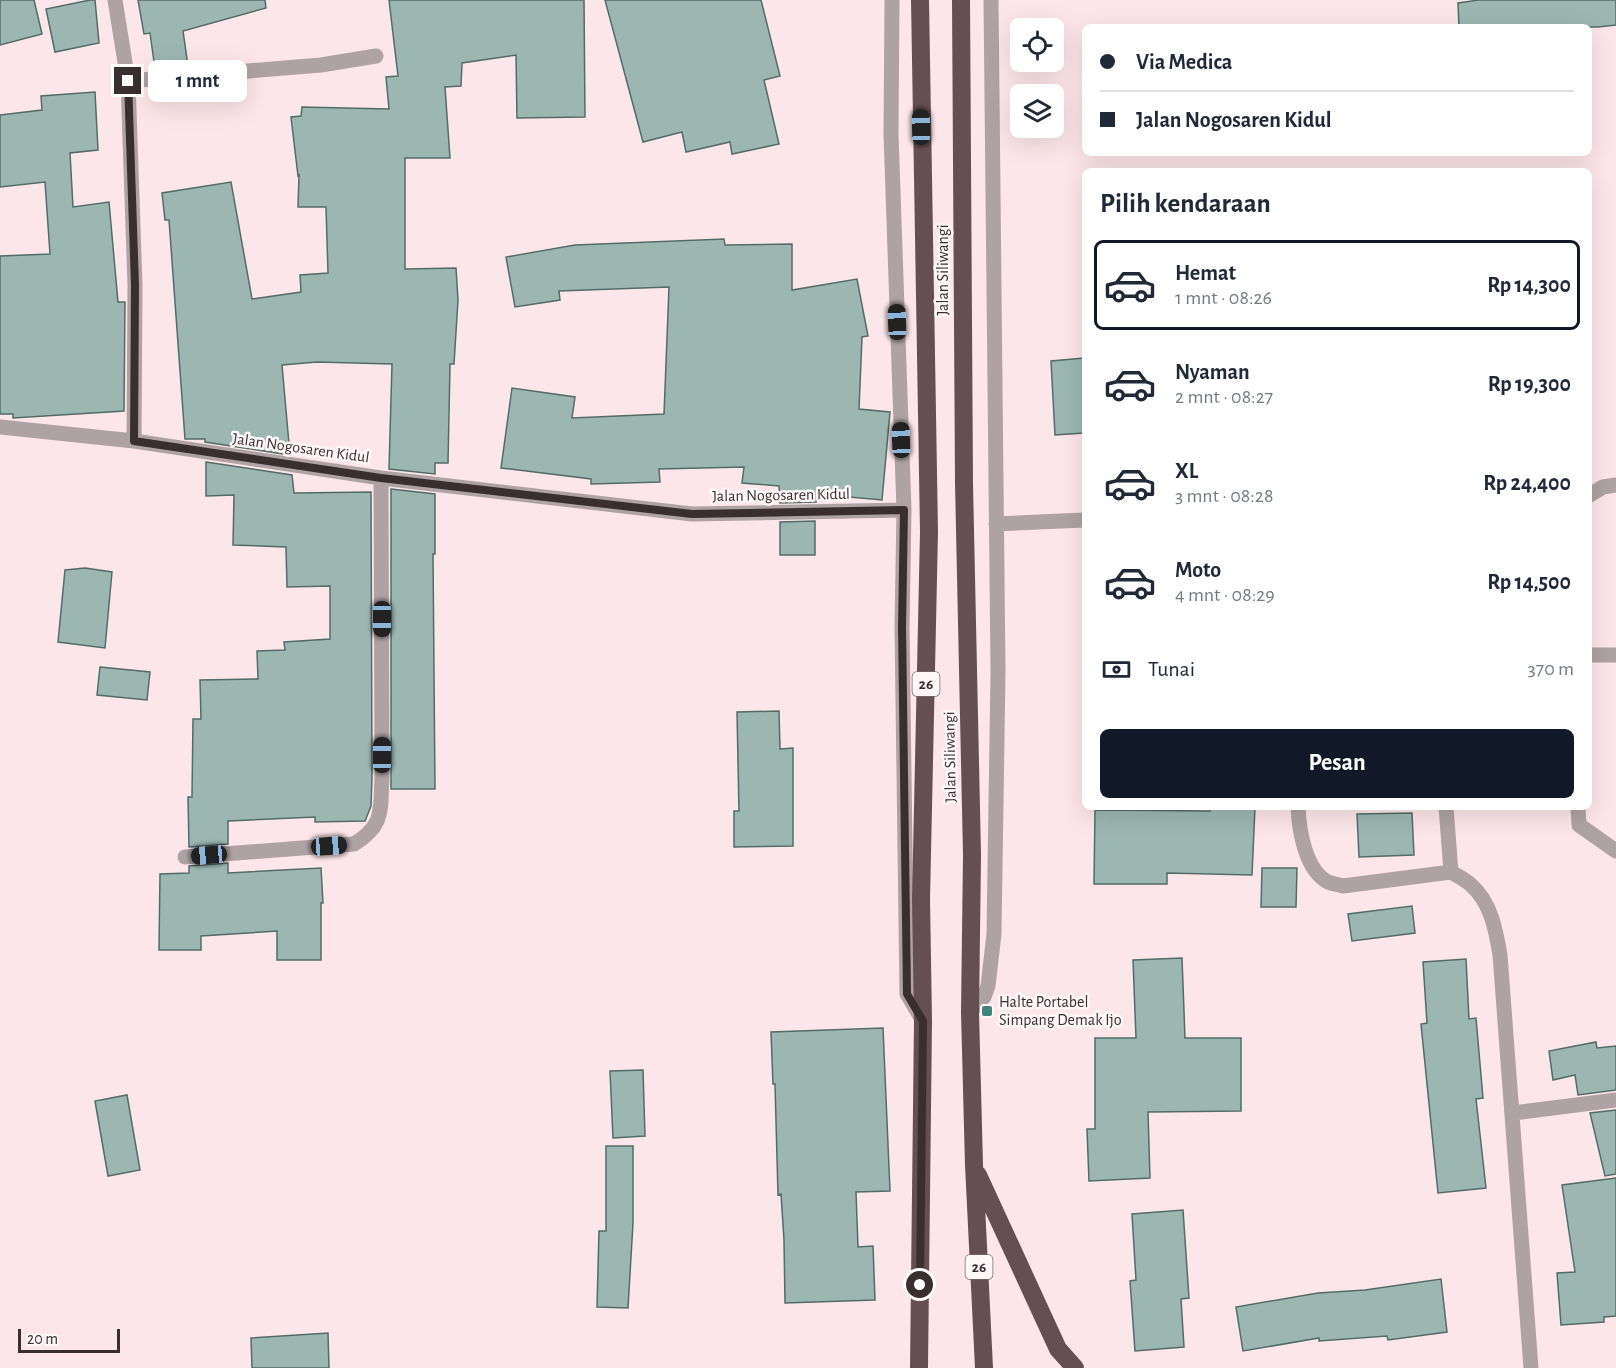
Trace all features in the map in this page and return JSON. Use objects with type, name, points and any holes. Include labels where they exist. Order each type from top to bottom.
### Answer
[{"type":"highway","name":"Jalan Siliwangi","points":[[916,1365],[923,1021],[921,899],[929,532],[920,0]]},
{"type":"highway","name":"Jalan Siliwangi","points":[[961,0],[964,483],[972,855],[970,1012],[974,1166],[984,1368]]},
{"type":"highway","points":[[974,1166],[1058,1349],[1075,1368]]},
{"type":"street","points":[[116,0],[128,81],[135,285],[134,441]]},
{"type":"street","points":[[892,0],[891,134],[904,510],[902,627],[907,994],[923,1021]]},
{"type":"street","points":[[970,1012],[984,997],[988,986],[994,934],[998,672],[991,0]]},
{"type":"street","points":[[128,81],[312,66],[376,56]]},
{"type":"street","name":"Jalan Nogosaren Kidul","points":[[0,428],[134,441],[381,478],[692,514],[904,510]]},
{"type":"street","points":[[185,857],[354,844],[376,827],[382,777],[381,478]]},
{"type":"street","points":[[1592,494],[1603,487],[1616,485]]},
{"type":"street","points":[[996,524],[1082,520]]},
{"type":"street","points":[[1592,655],[1616,655]]},
{"type":"street","points":[[1298,810],[1299,825],[1306,854],[1317,873],[1328,882],[1342,886],[1451,872],[1472,885],[1484,900],[1496,932],[1513,1113],[1531,1368]]},
{"type":"street","points":[[1446,810],[1451,872]]},
{"type":"street","points":[[1578,810],[1580,825],[1616,851]]},
{"type":"street","points":[[1513,1113],[1616,1100]]},
{"type":"building","points":[[0,0],[34,0],[42,34],[0,45]]},
{"type":"building","points":[[95,0],[99,43],[55,52],[46,9]]},
{"type":"building","points":[[138,0],[265,0],[266,8],[183,31],[188,66],[155,69],[150,33],[144,34]]},
{"type":"building","points":[[389,0],[584,0],[585,117],[517,118],[516,55],[462,63],[461,86],[445,87],[450,158],[405,158],[405,269],[456,268],[458,300],[454,364],[450,364],[448,463],[435,463],[435,474],[389,469],[392,364],[317,362],[282,365],[290,455],[205,442],[205,439],[185,439],[169,220],[165,220],[162,193],[231,182],[252,299],[301,292],[300,275],[328,273],[326,207],[298,207],[299,175],[291,117],[301,116],[302,107],[389,109],[386,77],[398,76]]},
{"type":"building","points":[[605,0],[761,0],[780,76],[764,80],[779,144],[732,154],[730,142],[686,152],[682,132],[643,142]]},
{"type":"building","points":[[1479,0],[1616,0],[1616,25],[1592,27],[1592,24],[1459,24],[1458,3]]},
{"type":"building","points":[[95,92],[98,150],[70,153],[73,207],[109,202],[118,302],[125,302],[124,411],[13,418],[13,414],[0,414],[0,256],[50,254],[45,182],[0,187],[0,115],[42,110],[41,96]]},
{"type":"building","points":[[724,239],[725,245],[792,244],[792,290],[857,279],[868,336],[862,337],[859,409],[890,412],[882,500],[816,494],[816,502],[780,503],[779,486],[742,483],[744,467],[659,469],[660,482],[591,484],[591,479],[501,468],[512,388],[575,397],[572,418],[664,414],[669,287],[559,291],[560,300],[515,307],[506,257],[575,245]]},
{"type":"building","points":[[1082,358],[1082,433],[1055,435],[1051,361]]},
{"type":"building","points":[[206,462],[292,475],[294,493],[371,492],[372,777],[371,806],[365,821],[315,822],[315,817],[228,821],[228,844],[189,847],[188,797],[192,797],[193,719],[201,719],[200,680],[258,679],[257,651],[285,650],[284,642],[330,639],[330,586],[287,587],[286,547],[233,545],[234,495],[206,496]]},
{"type":"building","points":[[391,489],[435,494],[435,554],[433,554],[435,789],[391,789]]},
{"type":"building","points":[[815,521],[815,555],[780,555],[780,522]]},
{"type":"building","points":[[85,568],[112,572],[105,648],[58,642],[65,570]]},
{"type":"building","points":[[100,667],[150,672],[147,700],[97,695]]},
{"type":"building","points":[[779,711],[780,749],[793,748],[793,846],[734,847],[734,811],[739,811],[737,712]]},
{"type":"building","points":[[1095,810],[1255,810],[1252,875],[1167,873],[1167,884],[1094,884]]},
{"type":"building","points":[[1412,813],[1414,855],[1359,857],[1357,814]]},
{"type":"building","points":[[228,863],[228,873],[321,868],[323,903],[321,903],[321,960],[277,960],[277,931],[201,936],[201,950],[159,950],[160,874],[189,873],[189,866]]},
{"type":"building","points":[[1262,868],[1297,868],[1296,907],[1261,907]]},
{"type":"building","points":[[1412,906],[1415,933],[1352,941],[1348,914]]},
{"type":"building","points":[[1182,958],[1185,1038],[1241,1038],[1241,1111],[1148,1112],[1150,1178],[1089,1181],[1087,1129],[1095,1129],[1095,1038],[1136,1038],[1133,960]]},
{"type":"building","points":[[1466,959],[1469,1019],[1476,1018],[1483,1098],[1476,1099],[1486,1188],[1438,1193],[1421,1024],[1427,1023],[1423,962]]},
{"type":"building","points":[[883,1028],[890,1191],[856,1192],[858,1247],[873,1246],[875,1300],[785,1303],[784,1240],[781,1194],[778,1195],[771,1032]]},
{"type":"building","points":[[1596,1042],[1597,1048],[1616,1046],[1616,1090],[1578,1095],[1575,1075],[1553,1080],[1549,1051]]},
{"type":"building","points":[[643,1070],[645,1136],[613,1138],[610,1071]]},
{"type":"building","points":[[127,1095],[140,1170],[108,1176],[95,1101]]},
{"type":"building","points":[[1616,1110],[1616,1174],[1605,1176],[1590,1113]]},
{"type":"building","points":[[606,1146],[633,1146],[633,1223],[628,1308],[597,1307],[599,1231],[606,1231]]},
{"type":"building","points":[[1616,1178],[1616,1316],[1604,1317],[1604,1322],[1561,1325],[1557,1273],[1575,1272],[1562,1185]]},
{"type":"building","points":[[1183,1210],[1189,1298],[1181,1299],[1184,1347],[1135,1351],[1130,1281],[1136,1280],[1132,1214]]},
{"type":"building","points":[[1441,1279],[1447,1332],[1388,1340],[1387,1336],[1319,1341],[1319,1338],[1243,1351],[1236,1307],[1318,1293],[1365,1290]]},
{"type":"building","points":[[328,1333],[329,1368],[252,1368],[251,1338]]},
{"type":"place","name":"Halte Portabel Simpang Demak Ijo","points":[[987,1011]]},
{"type":"route","points":[[128,81],[135,285],[134,441],[381,478],[692,514],[904,510],[902,627],[907,994],[923,1021],[920,1285]]}]
